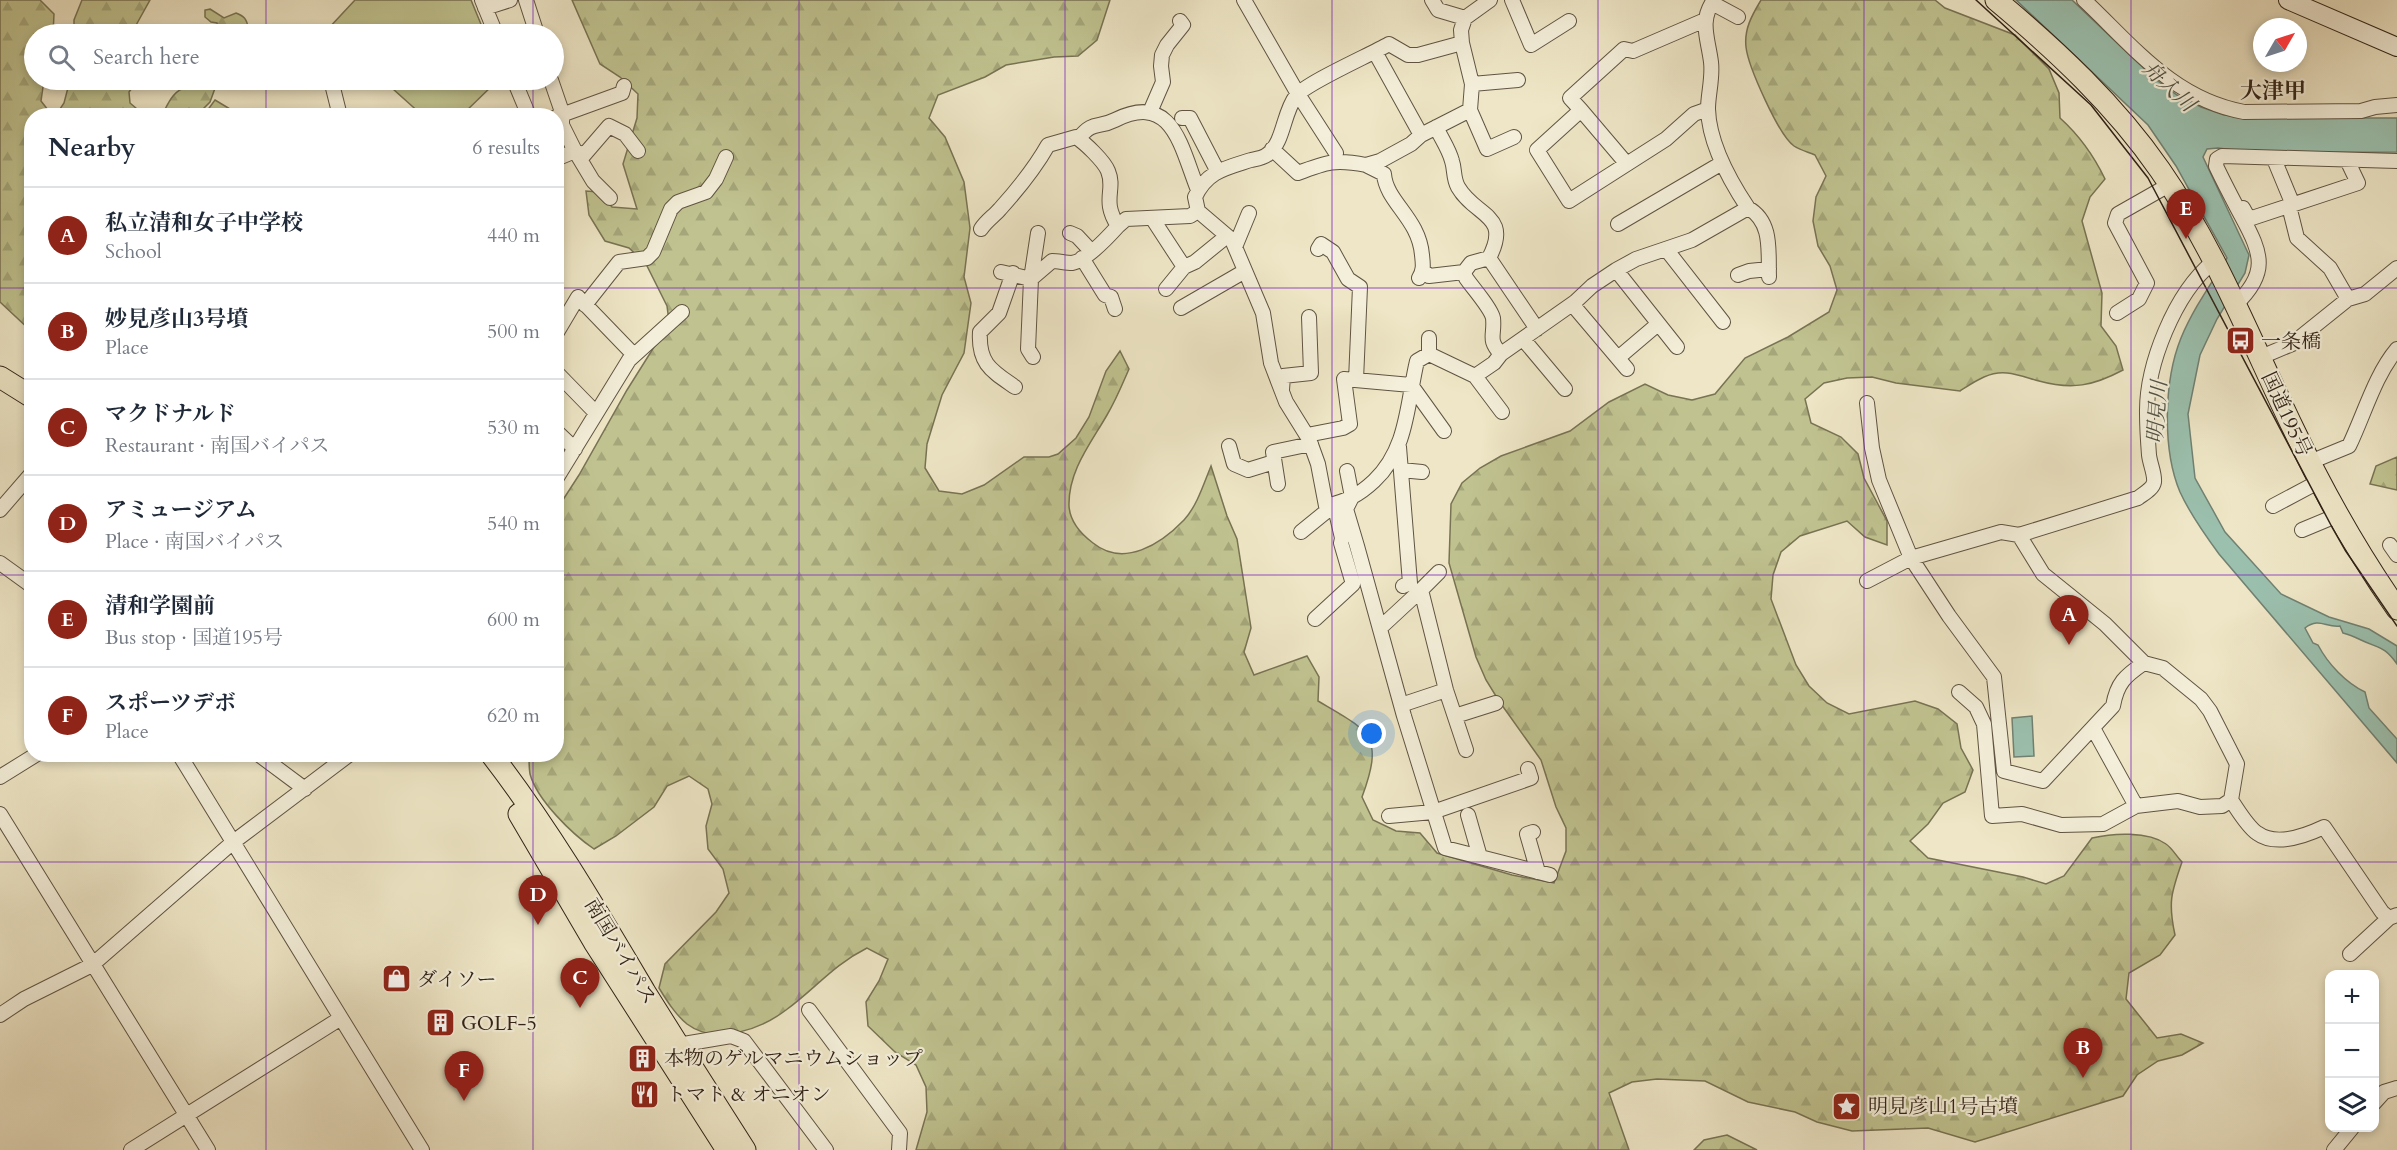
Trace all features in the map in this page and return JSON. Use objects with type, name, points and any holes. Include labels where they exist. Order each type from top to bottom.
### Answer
[{"type":"highway","name":"国道195号","points":[[1996,0],[2087,82],[2140,143],[2169,185],[2215,266],[2310,462],[2359,554],[2395,603]]},
{"type":"highway","points":[[0,363],[24,378]]},
{"type":"highway","points":[[0,377],[24,392]]},
{"type":"highway","name":"南国バイパス","points":[[481,762],[522,819],[594,942],[745,1150]]},
{"type":"highway","name":"南国バイパス","points":[[498,762],[534,811],[569,866],[727,1150]]},
{"type":"main road","points":[[2288,0],[2397,47]]},
{"type":"street","points":[[492,24],[483,4],[510,0]]},
{"type":"street","points":[[526,0],[534,24]]},
{"type":"street","points":[[1244,0],[1298,94],[1336,153]]},
{"type":"street","points":[[1432,0],[1438,10],[1465,18]]},
{"type":"street","points":[[1490,0],[1465,18],[1461,30],[1472,84],[1470,110],[1488,149],[1514,137]]},
{"type":"street","points":[[1512,0],[1531,45],[1569,21]]},
{"type":"street","points":[[2084,0],[2167,79],[2188,93],[2222,106],[2244,111],[2361,111],[2397,105]]},
{"type":"street","points":[[1738,17],[1713,1],[1707,10],[1705,20],[1712,65],[1708,109],[1722,163],[1731,183],[1748,208],[1758,213],[1767,230],[1769,273],[1738,275]]},
{"type":"street","points":[[1626,163],[1570,98],[1624,49],[1633,51],[1705,20]]},
{"type":"street","points":[[1150,112],[1163,82],[1162,55],[1183,25],[1180,21]]},
{"type":"street","points":[[1315,619],[1353,584],[1341,543],[1327,508],[1318,464],[1309,440],[1282,390],[1271,363],[1263,313],[1231,242],[1198,211],[1195,197],[1212,174],[1268,155],[1278,142],[1285,115],[1298,94],[1389,44],[1408,55],[1418,56],[1462,43]]},
{"type":"street","points":[[1375,52],[1421,135]]},
{"type":"street","points":[[1472,84],[1518,80]]},
{"type":"street","points":[[564,114],[621,93],[624,86]]},
{"type":"street","points":[[334,90],[338,108]]},
{"type":"street","points":[[518,90],[526,108]]},
{"type":"street","points":[[553,90],[557,108]]},
{"type":"street","points":[[1581,110],[1537,150],[1569,201],[1666,139],[1694,114],[1708,109]]},
{"type":"street","points":[[1079,138],[1088,127],[1109,122],[1138,110],[1150,112],[1171,125],[1198,190]]},
{"type":"street","points":[[1366,165],[1411,144],[1421,135],[1470,110]]},
{"type":"street","points":[[1182,118],[1190,118],[1218,172]]},
{"type":"street","points":[[564,156],[575,151],[585,155],[609,126],[625,134],[638,151]]},
{"type":"street","points":[[1436,127],[1452,161],[1453,177],[1459,189],[1493,220],[1497,232],[1496,242],[1489,258]]},
{"type":"street","points":[[564,129],[593,181],[610,198]]},
{"type":"street","points":[[981,229],[1037,164],[1048,145],[1076,137],[1085,142],[1108,171],[1108,202],[1111,216],[1118,226]]},
{"type":"street","points":[[1272,149],[1298,173],[1324,163],[1341,160],[1366,165],[1384,174],[1385,186],[1408,216],[1419,237],[1421,274],[1429,276],[1464,272],[1471,263],[1489,258]]},
{"type":"street","points":[[2217,159],[2222,156],[2397,161]]},
{"type":"street","points":[[585,305],[619,262],[647,258],[653,252],[671,209],[678,202],[706,192],[716,179],[726,158]]},
{"type":"street","points":[[2217,159],[2249,219],[2358,183],[2347,160]]},
{"type":"street","points":[[2217,159],[2216,166],[2258,249],[2258,272],[2249,292],[2233,302]]},
{"type":"street","points":[[2274,159],[2291,205],[2297,238],[2330,268],[2348,299]]},
{"type":"street","points":[[1618,224],[1722,163]]},
{"type":"street","points":[[2117,313],[2139,299],[2147,283],[2115,223],[2118,214],[2169,185]]},
{"type":"street","points":[[1475,376],[1494,363],[1501,354],[1616,270],[1636,259],[1692,240],[1748,208]]},
{"type":"street","points":[[1031,279],[1052,261],[1071,263],[1086,254],[1126,219],[1190,216],[1198,211]]},
{"type":"street","points":[[1166,289],[1184,267],[1231,242],[1249,213]]},
{"type":"street","points":[[1152,218],[1184,267]]},
{"type":"street","points":[[1033,357],[1028,349],[1031,279],[1038,233]]},
{"type":"street","points":[[1070,233],[1077,236],[1105,296],[1111,297],[1115,309]]},
{"type":"street","points":[[1318,249],[1321,244],[1333,252],[1348,279],[1360,287],[1356,380]]},
{"type":"street","points":[[1666,249],[1723,322]]},
{"type":"street","points":[[1489,258],[1537,329]]},
{"type":"street","points":[[1867,581],[1911,558],[2001,532],[2019,535],[2138,498],[2151,488],[2154,483],[2147,411],[2149,389],[2159,346],[2169,321],[2200,275],[2215,266]]},
{"type":"street","points":[[1616,270],[1677,347]]},
{"type":"street","points":[[1181,308],[1245,271]]},
{"type":"street","points":[[2260,357],[2292,344],[2348,299],[2365,294],[2396,271]]},
{"type":"street","points":[[1464,272],[1493,318],[1491,338],[1501,354]]},
{"type":"street","points":[[1015,387],[988,368],[979,345],[980,332],[999,313],[1007,273],[1031,279]]},
{"type":"street","points":[[564,321],[578,297],[634,354]]},
{"type":"street","points":[[1572,304],[1627,369]]},
{"type":"street","points":[[564,466],[629,360],[682,312]]},
{"type":"street","points":[[1282,390],[1283,376],[1311,373],[1309,317]]},
{"type":"street","points":[[1618,358],[1658,324]]},
{"type":"street","points":[[1429,338],[1430,354]]},
{"type":"street","points":[[1523,339],[1565,389]]},
{"type":"street","points":[[2310,462],[2349,446],[2379,376],[2397,349]]},
{"type":"street","points":[[1430,354],[1475,376],[1503,412]]},
{"type":"street","points":[[1341,543],[1336,512],[1358,496],[1386,470],[1399,447],[1417,361],[1430,354]]},
{"type":"street","points":[[1278,484],[1273,452],[1350,424],[1344,379],[1411,385],[1444,431]]},
{"type":"street","points":[[564,380],[596,413]]},
{"type":"street","points":[[1867,403],[1872,448],[1879,480],[1911,558],[1949,616],[1994,677],[2004,771],[2043,781],[2113,706],[2116,690],[2127,674],[2144,663]]},
{"type":"street","points":[[564,439],[574,449]]},
{"type":"street","points":[[1229,446],[1234,464],[1248,470],[1274,462]]},
{"type":"street","points":[[1399,447],[1410,583],[1403,586]]},
{"type":"street","points":[[1401,470],[1422,472]]},
{"type":"street","points":[[1347,471],[1349,503],[1380,628],[1445,848],[1544,874],[1527,834],[1533,832]]},
{"type":"street","points":[[2273,506],[2320,481]]},
{"type":"street","points":[[0,510],[24,482]]},
{"type":"street","points":[[1302,532],[1327,508],[1349,503]]},
{"type":"street","points":[[2301,530],[2338,514]]},
{"type":"street","points":[[1959,692],[1976,707],[1984,724],[1992,816],[2022,814],[2061,825],[2103,824],[2136,806],[2178,801],[2200,807],[2222,806],[2230,800],[2237,764],[2210,711],[2201,699],[2163,668],[2144,663],[2105,624],[2043,573],[2019,535]]},
{"type":"street","points":[[0,563],[24,580]]},
{"type":"street","points":[[1380,628],[1439,572]]},
{"type":"street","points":[[1421,590],[1446,690],[1466,750]]},
{"type":"street","points":[[1401,705],[1446,690]]},
{"type":"street","points":[[1455,716],[1496,702]]},
{"type":"street","points":[[2093,728],[2136,806]]},
{"type":"street","points":[[0,777],[24,762]]},
{"type":"street","points":[[184,762],[422,1150]]},
{"type":"street","points":[[269,762],[305,789]]},
{"type":"street","points":[[0,1015],[24,999],[92,965],[232,843],[340,762]]},
{"type":"street","points":[[1389,816],[1433,812],[1531,778],[1528,769]]},
{"type":"street","points":[[2230,800],[2256,833],[2268,838],[2286,840],[2307,835],[2324,827],[2382,912],[2393,916],[2350,954]]},
{"type":"street","points":[[0,814],[208,1150]]},
{"type":"street","points":[[1468,815],[1480,857]]},
{"type":"street","points":[[809,1010],[895,1125],[900,1133],[899,1150]]},
{"type":"street","points":[[131,1150],[340,1018]]},
{"type":"street","points":[[670,1047],[730,1036],[744,1041],[826,1150]]},
{"type":"street","points":[[2379,1098],[2384,1092],[2397,1088]]},
{"type":"street","points":[[2334,1150],[2349,1132]]},
{"type":"green space","points":[[0,0],[40,0],[54,14],[54,24],[24,24],[24,90],[43,90],[41,101],[46,108],[24,108],[24,324],[0,302]]},
{"type":"green space","points":[[82,0],[150,0],[137,24],[74,24]]},
{"type":"green space","points":[[355,0],[471,0],[481,24],[333,24]]},
{"type":"green space","points":[[572,0],[1110,0],[1097,40],[1078,56],[1054,57],[1006,65],[985,77],[938,95],[929,118],[945,137],[964,182],[970,228],[964,277],[971,303],[964,353],[942,395],[927,444],[925,468],[939,491],[962,494],[984,485],[1024,457],[1049,457],[1058,454],[1076,438],[1089,417],[1106,371],[1120,351],[1129,369],[1113,404],[1076,469],[1072,481],[1069,506],[1080,532],[1105,550],[1117,553],[1141,550],[1153,544],[1175,529],[1189,514],[1211,466],[1237,539],[1251,628],[1244,652],[1254,675],[1307,656],[1319,677],[1318,701],[1350,720],[1368,737],[1372,747],[1372,760],[1362,797],[1373,820],[1396,831],[1420,833],[1437,853],[1512,875],[1554,883],[1566,851],[1566,828],[1556,807],[1541,760],[1486,680],[1476,657],[1449,563],[1451,504],[1462,483],[1480,468],[1501,456],[1570,431],[1609,402],[1645,384],[1668,395],[1692,400],[1715,394],[1745,358],[1788,337],[1829,312],[1837,290],[1830,266],[1818,246],[1813,221],[1816,197],[1826,176],[1815,155],[1794,146],[1780,129],[1752,69],[1746,47],[1746,34],[1761,0],[1935,0],[1945,8],[2015,35],[2049,69],[2059,93],[2060,118],[2086,146],[2105,179],[2090,197],[2082,221],[2102,293],[2101,326],[2116,346],[2123,370],[2102,380],[2072,386],[2000,373],[1982,378],[1960,391],[1896,383],[1872,377],[1847,378],[1824,383],[1805,399],[1811,423],[1841,437],[1858,454],[1864,478],[1887,521],[1887,545],[1865,537],[1847,521],[1800,536],[1781,552],[1773,575],[1771,599],[1796,665],[1809,686],[1827,703],[1849,714],[1915,701],[1938,709],[1957,724],[1961,748],[1973,770],[1965,792],[1943,803],[1928,824],[1910,841],[1928,858],[2023,877],[2046,884],[2064,876],[2092,838],[2120,834],[2140,835],[2159,840],[2170,848],[2182,862],[2172,898],[2175,935],[2160,955],[2129,973],[2126,999],[2157,1038],[2181,1034],[2203,1043],[2182,1055],[2158,1061],[2137,1075],[2123,1096],[1975,1142],[1928,1128],[1852,1131],[1817,1122],[1795,1112],[1748,1102],[1705,1081],[1657,1079],[1632,1082],[1609,1093],[1629,1150],[916,1150],[927,1112],[926,1087],[916,1065],[895,1052],[868,1026],[866,1002],[879,981],[888,959],[867,948],[834,969],[797,1002],[776,1017],[751,1029],[711,1034],[687,1024],[675,1012],[659,988],[665,964],[716,912],[729,893],[723,869],[708,849],[706,826],[712,804],[708,789],[689,776],[667,786],[654,807],[616,836],[594,849],[566,826],[548,805],[534,784],[530,772],[529,762],[564,762],[564,498],[627,390],[654,347],[670,329],[667,306],[646,264],[629,248],[605,241],[589,215],[586,191],[599,192],[612,207],[637,209],[623,164],[637,118],[638,94],[620,77],[600,64]]},
{"type":"green space","points":[[210,9],[224,18],[239,14],[247,24],[211,22],[205,17],[205,10]]},
{"type":"green space","points":[[67,90],[130,90],[130,103],[136,108],[61,108]]},
{"type":"green space","points":[[214,90],[210,102],[204,108],[166,108],[178,91]]},
{"type":"green space","points":[[394,90],[488,90],[469,108],[414,108]]},
{"type":"green space","points":[[215,100],[228,108],[209,108]]},
{"type":"green space","points":[[2397,457],[2397,490],[2370,484],[2376,466]]},
{"type":"green space","points":[[1727,1135],[1757,1150],[1694,1150],[1704,1140]]},
{"type":"shaded area","points":[[2016,0],[2072,0],[2154,78],[2177,95],[2224,115],[2251,118],[2397,118],[2397,152],[2258,153],[2218,148],[2207,149],[2203,157],[2249,255],[2245,273],[2217,319],[2200,355],[2188,414],[2195,478],[2225,532],[2281,594],[2329,617],[2369,629],[2397,646],[2397,664],[2385,651],[2343,633],[2340,626],[2314,623],[2305,628],[2313,643],[2318,645],[2338,672],[2351,684],[2365,692],[2369,708],[2397,739],[2397,763],[2219,554],[2188,508],[2174,475],[2167,415],[2175,355],[2191,317],[2227,258],[2176,166],[2148,125]]},
{"type":"shaded area","points":[[2032,716],[2034,756],[2014,757],[2012,718]]},
{"type":"tram line","points":[[1976,0],[2091,105],[2148,178],[2333,529],[2397,626]]},
{"type":"place","name":"清和学園前","points":[[2186,239]]},
{"type":"place","name":"一条橋","points":[[2240,341]]},
{"type":"place","name":"私立清和女子中学校","points":[[2069,645]]},
{"type":"place","name":"アミュージアム","points":[[538,925]]},
{"type":"place","name":"ダイソー","points":[[396,979]]},
{"type":"place","name":"マクドナルド","points":[[580,1008]]},
{"type":"place","name":"GOLF-5","points":[[440,1023]]},
{"type":"place","name":"本物のゲルマニウムショップ","points":[[643,1058]]},
{"type":"place","name":"妙見彦山3号墳","points":[[2083,1078]]},
{"type":"place","name":"トマト & オニオン","points":[[645,1094]]},
{"type":"place","name":"スポーツデボ","points":[[464,1101]]},
{"type":"place","name":"明見彦山1号古墳","points":[[1847,1106]]},
{"type":"district","name":"大津甲","points":[[2273,90]]},
{"type":"water label","name":"舟入川","points":[[2169,86]]},
{"type":"water label","name":"明見川","points":[[2157,412]]}]
